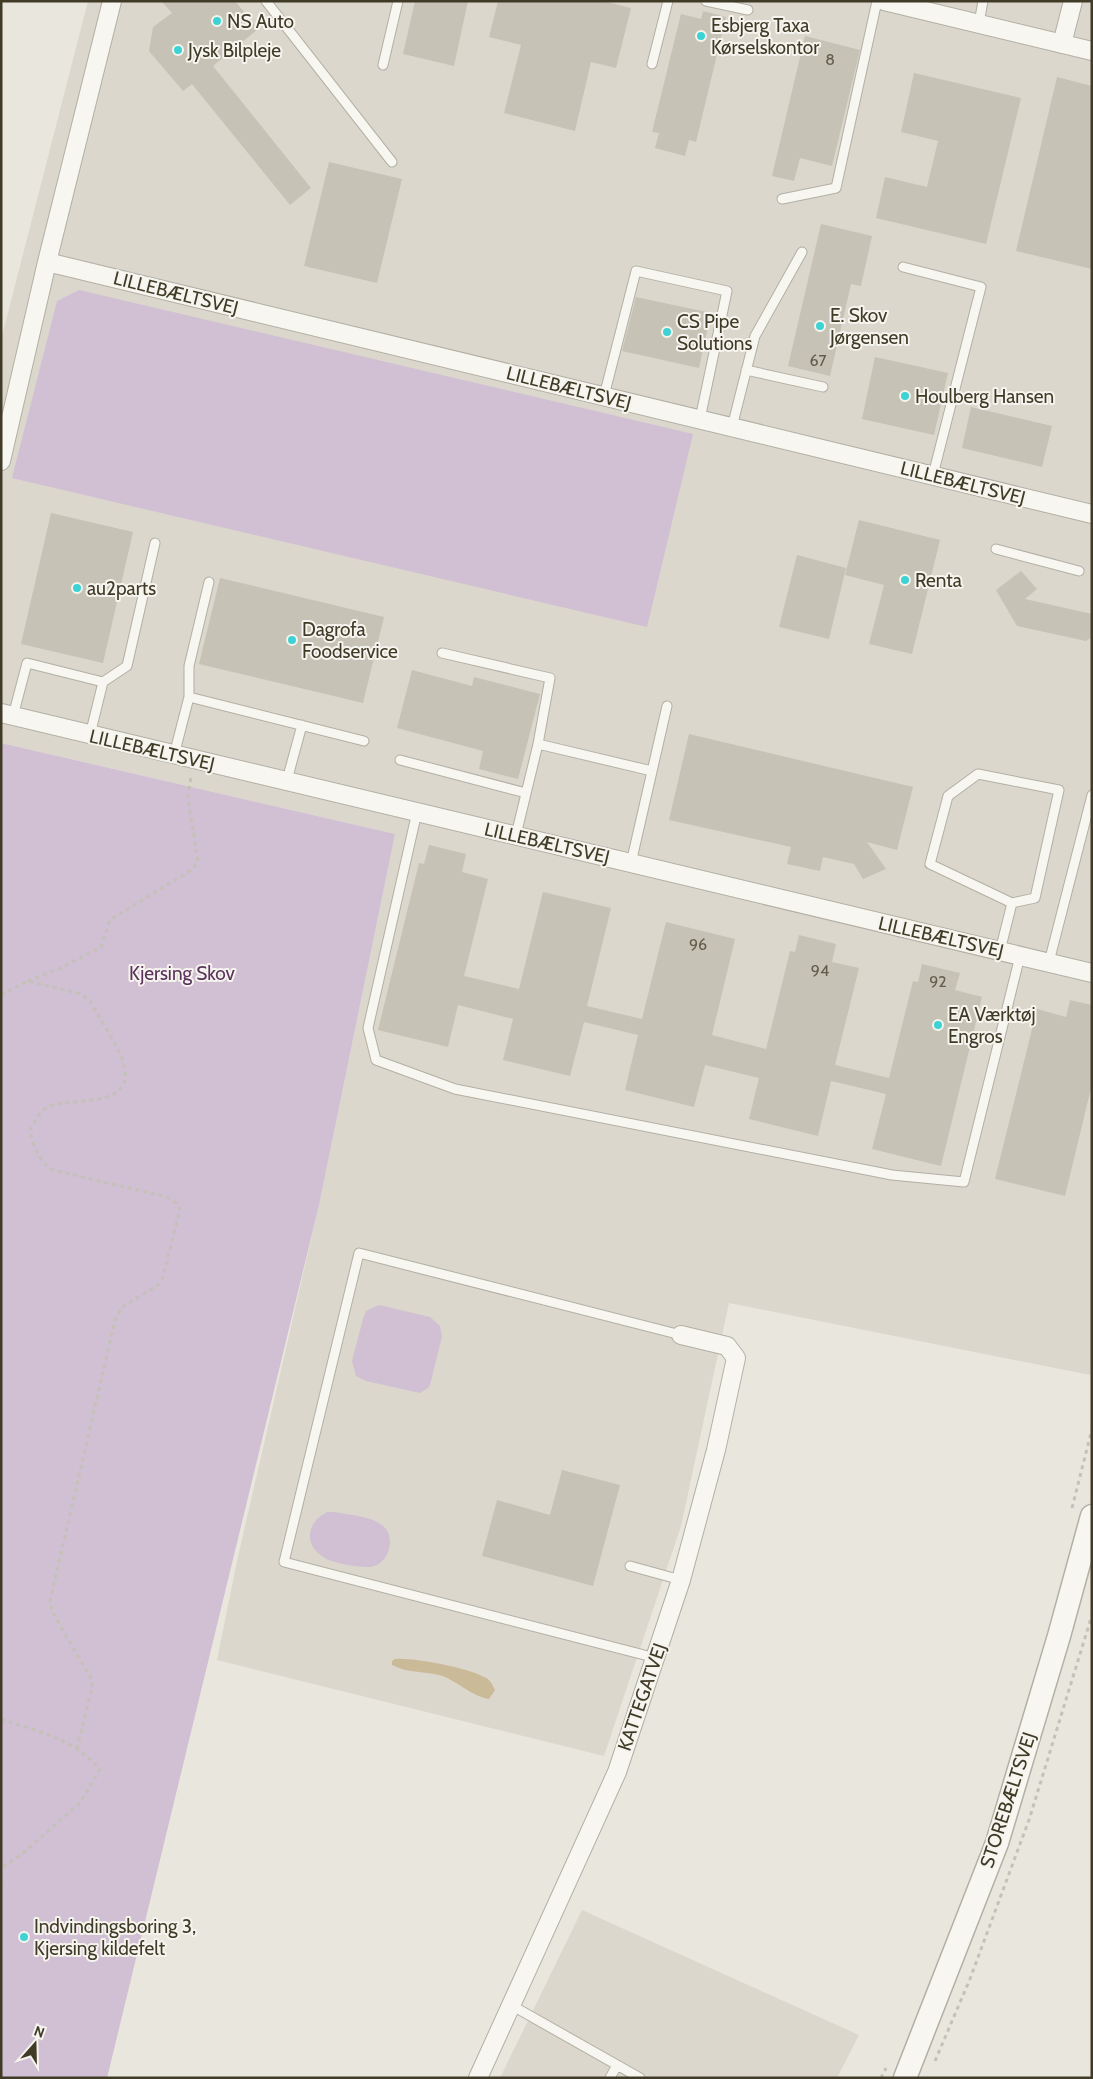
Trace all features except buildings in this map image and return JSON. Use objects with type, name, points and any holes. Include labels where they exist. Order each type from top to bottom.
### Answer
[{"type":"street","points":[[1,461],[47,262],[112,1]]},
{"type":"street","points":[[884,1],[1092,52]]},
{"type":"street","points":[[1062,44],[1073,1]]},
{"type":"street","name":"LILLEBÆLTSVEJ","points":[[47,262],[1092,514]]},
{"type":"street","name":"LILLEBÆLTSVEJ","points":[[7,715],[287,780],[1092,973]]},
{"type":"street","name":"KATTEGATVEJ","points":[[478,2078],[616,1772],[681,1580],[716,1450],[736,1358],[727,1346],[681,1334]]},
{"type":"street","name":"STOREBÆLTSVEJ","points":[[905,2078],[997,1843],[1059,1636],[1081,1515]]},
{"type":"lane","points":[[266,1],[392,162]]},
{"type":"lane","points":[[383,65],[398,1]]},
{"type":"lane","points":[[652,64],[668,1]]},
{"type":"lane","points":[[706,1],[748,10]]},
{"type":"lane","points":[[782,199],[836,188],[877,1]]},
{"type":"lane","points":[[978,23],[983,1]]},
{"type":"lane","points":[[732,427],[754,336],[802,252]]},
{"type":"lane","points":[[903,267],[981,287],[933,476]]},
{"type":"lane","points":[[604,396],[636,271],[727,291],[700,419]]},
{"type":"lane","points":[[746,370],[823,387]]},
{"type":"lane","points":[[90,735],[103,682],[127,666],[155,543]]},
{"type":"lane","points":[[996,549],[1078,571]]},
{"type":"lane","points":[[174,755],[189,696],[189,666],[209,582]]},
{"type":"lane","points":[[442,653],[550,678],[538,744],[516,835]]},
{"type":"lane","points":[[7,715],[27,663],[103,682]]},
{"type":"lane","points":[[189,696],[364,741]]},
{"type":"lane","points":[[631,863],[667,706]]},
{"type":"lane","points":[[287,780],[302,725]]},
{"type":"lane","points":[[538,744],[652,771]]},
{"type":"lane","points":[[400,760],[526,793]]},
{"type":"lane","points":[[978,774],[1059,790],[1035,898],[1012,903],[930,864],[948,796],[978,774]]},
{"type":"lane","points":[[1049,962],[1092,795]]},
{"type":"lane","points":[[417,812],[368,1028],[376,1060],[455,1089],[892,1175],[964,1182],[1020,956]]},
{"type":"lane","points":[[1000,951],[1012,903]]},
{"type":"lane","points":[[656,1658],[284,1562],[359,1253],[681,1334]]},
{"type":"lane","points":[[630,1566],[681,1580]]},
{"type":"lane","points":[[511,2005],[640,2078]]},
{"type":"lane","points":[[610,2078],[617,2064]]},
{"type":"path","points":[[1,995],[28,981],[61,968],[101,947],[110,920],[190,871],[198,862],[188,798],[193,759]]},
{"type":"path","points":[[28,981],[81,994],[90,1001],[124,1064],[126,1076],[123,1086],[109,1096],[84,1103],[51,1105],[40,1113],[30,1130],[33,1143],[40,1157],[46,1166],[52,1170],[167,1197],[176,1203],[180,1210],[162,1280],[158,1285],[122,1307],[115,1320],[50,1601],[53,1613],[92,1680],[92,1688],[77,1748]]},
{"type":"path","points":[[1081,1515],[1092,1428]]},
{"type":"path","points":[[1,1719],[65,1741],[77,1748],[100,1769],[80,1803],[21,1855],[1,1868]]},
{"type":"path","points":[[881,2078],[888,2063]]},
{"type":"shaded area","points":[[88,1],[1092,1],[1092,1368],[1090,1375],[729,1303],[681,1526],[604,1756],[217,1660],[237,1561],[319,1205],[395,834],[1,743],[1,340]]},
{"type":"shaded area","points":[[395,1659],[429,1662],[471,1672],[489,1680],[495,1690],[489,1699],[482,1697],[446,1677],[398,1668],[392,1665],[392,1661]]},
{"type":"shaded area","points":[[582,1910],[859,2035],[837,2078],[500,2078]]},
{"type":"green space","points":[[79,290],[693,434],[647,627],[12,478],[57,301]]},
{"type":"green space","name":"Kjersing Skov","points":[[1,743],[395,834],[319,1205],[107,2078],[1,2078]]},
{"type":"green space","points":[[379,1305],[430,1317],[440,1326],[442,1336],[431,1381],[429,1387],[420,1393],[366,1381],[356,1376],[352,1361],[363,1319],[366,1311]]},
{"type":"green space","points":[[327,1512],[365,1518],[382,1525],[387,1530],[390,1544],[385,1557],[380,1563],[367,1567],[338,1563],[323,1557],[317,1552],[312,1546],[310,1533],[315,1521]]},
{"type":"place","name":"NS Auto","points":[[217,21]]},
{"type":"place","name":"Esbjerg Taxa Kørselskontor","points":[[701,36]]},
{"type":"place","name":"Jysk Bilpleje","points":[[178,50]]},
{"type":"place","name":"E. Skov Jørgensen","points":[[820,326]]},
{"type":"place","name":"CS Pipe Solutions","points":[[667,332]]},
{"type":"place","name":"Houlberg Hansen","points":[[905,396]]},
{"type":"place","name":"Renta","points":[[905,580]]},
{"type":"place","name":"au2parts","points":[[77,588]]},
{"type":"place","name":"Dagrofa Foodservice","points":[[292,640]]},
{"type":"place","name":"EA Værktøj Engros","points":[[938,1025]]},
{"type":"place","name":"Indvindingsboring 3, Kjersing kildefelt","points":[[24,1937]]}]
